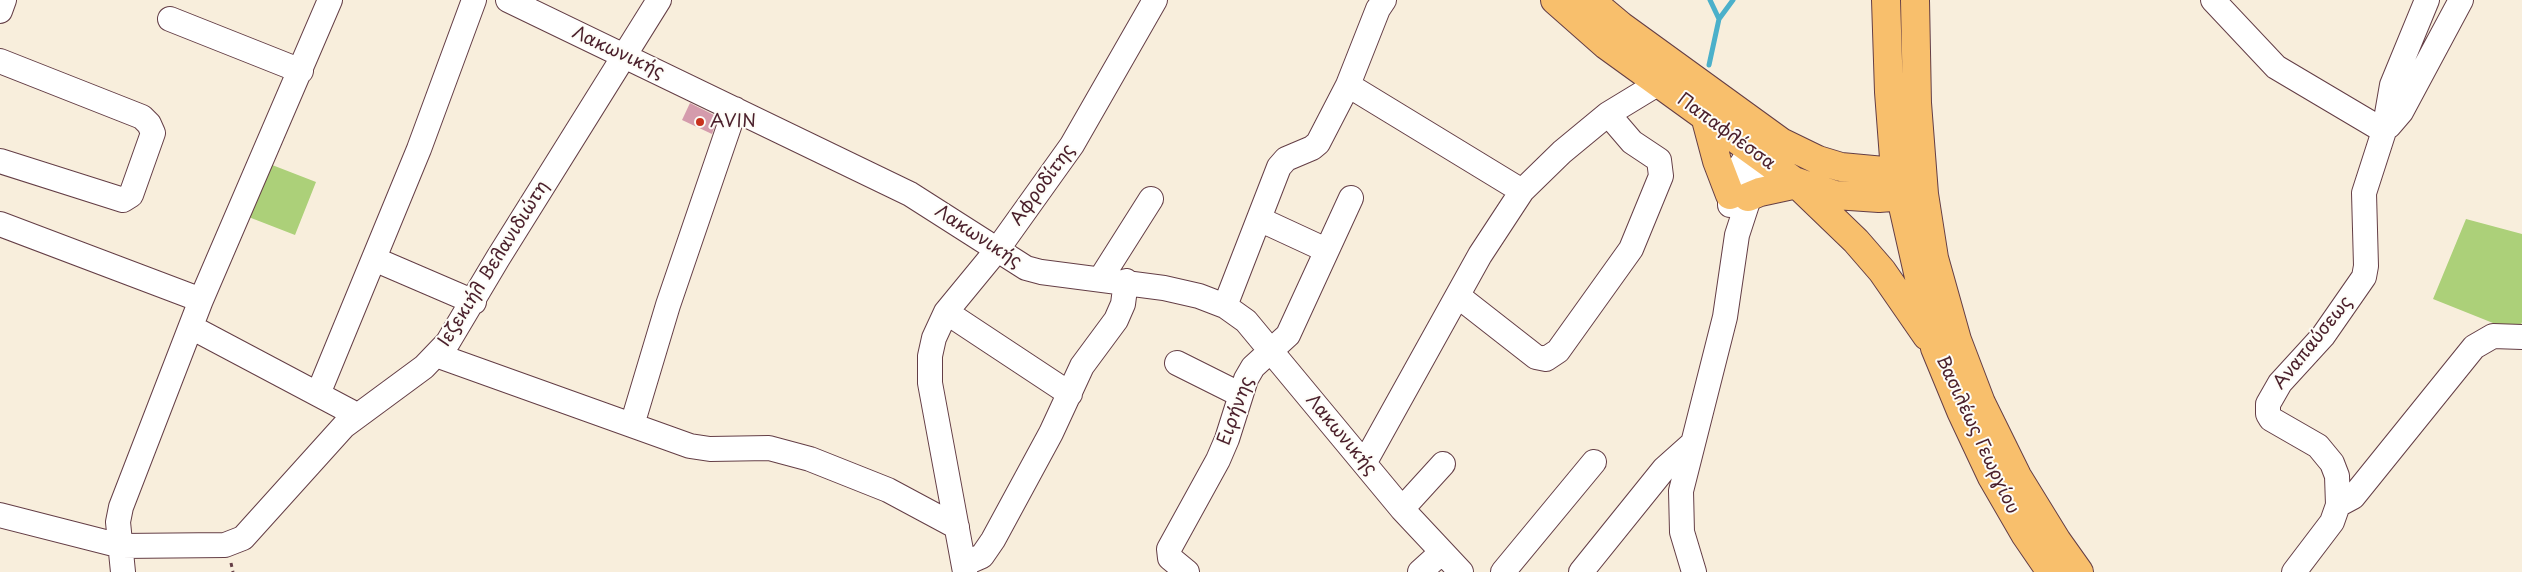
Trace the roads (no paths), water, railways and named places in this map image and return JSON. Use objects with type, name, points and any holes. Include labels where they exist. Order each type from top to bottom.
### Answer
[{"type":"main road","name":"Παπαφλέσσα","points":[[1555,0],[1606,45],[1705,116],[1766,146],[1841,167],[1910,183]]},
{"type":"main road","name":"Παπαφλέσσα","points":[[1590,0],[1766,146],[1795,182],[1835,195],[1910,183]]},
{"type":"main road","points":[[1841,167],[1861,157],[1879,142],[1884,126],[1889,92],[1886,0]]},
{"type":"main road","points":[[1910,183],[1917,103],[1915,0]]},
{"type":"main road","points":[[1889,92],[1910,183],[1935,348]]},
{"type":"main road","points":[[1705,116],[1717,161],[1739,196],[1795,182],[1856,241],[1882,271],[1935,348]]},
{"type":"main road","name":"Βασιλέως Γεωργίου","points":[[1910,183],[1957,340],[1981,404],[2029,498],[2079,572]]},
{"type":"main road","name":"Βασιλέως Γεωργίου","points":[[1935,348],[1992,477],[2021,528],[2051,572]]},
{"type":"street","points":[[0,11],[4,0]]},
{"type":"street","points":[[123,572],[118,522],[121,508],[202,300],[330,0]]},
{"type":"street","points":[[318,394],[419,149],[474,0]]},
{"type":"street","name":"Λακωνικής","points":[[508,0],[910,194],[997,250],[1033,270],[1126,281],[1187,293],[1225,306],[1243,318],[1365,462],[1402,509],[1461,572]]},
{"type":"street","name":"Ιεζεκιήλ Βελανιδιώτη","points":[[121,546],[225,545],[239,541],[246,536],[344,426],[414,376],[436,356],[454,334],[498,258],[659,0]]},
{"type":"street","name":"Αφροδίτης","points":[[964,568],[930,383],[931,349],[938,328],[946,312],[997,250],[1072,146],[1156,0]]},
{"type":"street","points":[[1225,306],[1279,167],[1286,159],[1317,145],[1348,85],[1378,9],[1384,0]]},
{"type":"street","points":[[2213,0],[2276,67],[2384,131],[2401,112],[2461,0]]},
{"type":"street","name":"Αναπαύσεως","points":[[2294,572],[2327,531],[2338,505],[2335,469],[2326,454],[2306,438],[2271,419],[2268,414],[2268,404],[2280,383],[2324,336],[2364,277],[2366,259],[2362,201],[2384,131],[2392,85],[2427,0]]},
{"type":"street","points":[[170,19],[301,71]]},
{"type":"street","points":[[0,62],[142,117],[149,124],[153,134],[131,195],[123,200],[0,161]]},
{"type":"street","points":[[1365,462],[1497,226],[1522,191],[1562,152],[1608,114],[1659,83]]},
{"type":"street","points":[[1348,85],[1522,191]]},
{"type":"street","points":[[632,425],[668,305],[733,109]]},
{"type":"street","points":[[1458,296],[1536,357],[1546,359],[1558,351],[1631,249],[1661,176],[1659,160],[1632,142],[1608,114]]},
{"type":"street","points":[[1694,572],[1682,532],[1681,491],[1725,317],[1739,196],[1766,146]]},
{"type":"street","name":"Ειρήνης","points":[[1187,572],[1170,558],[1169,549],[1218,460],[1230,430],[1240,394],[1251,370],[1290,331],[1351,198]]},
{"type":"street","points":[[1101,278],[1151,199]]},
{"type":"street","points":[[1259,219],[1326,250]]},
{"type":"street","points":[[0,224],[202,300]]},
{"type":"street","points":[[374,259],[474,302]]},
{"type":"street","points":[[964,568],[982,556],[987,550],[1039,455],[1082,366],[1116,320],[1123,304],[1126,281]]},
{"type":"street","points":[[946,312],[1070,394]]},
{"type":"street","points":[[191,327],[357,415]]},
{"type":"street","points":[[2338,505],[2353,498],[2474,347],[2494,336],[2522,337]]},
{"type":"street","points":[[436,356],[694,447],[769,448],[802,456],[888,490],[957,527]]},
{"type":"street","points":[[1177,363],[1240,394]]},
{"type":"street","points":[[1581,572],[1664,468],[1692,444]]},
{"type":"street","points":[[1504,572],[1594,462]]},
{"type":"street","points":[[1402,509],[1443,464]]},
{"type":"street","points":[[0,515],[121,546]]},
{"type":"street","points":[[1420,572],[1441,552]]},
{"type":"waterway","points":[[1710,0],[1719,19]]},
{"type":"waterway","points":[[1709,65],[1719,19],[1733,0]]},
{"type":"place","name":"AVIN","points":[[700,122]]}]
